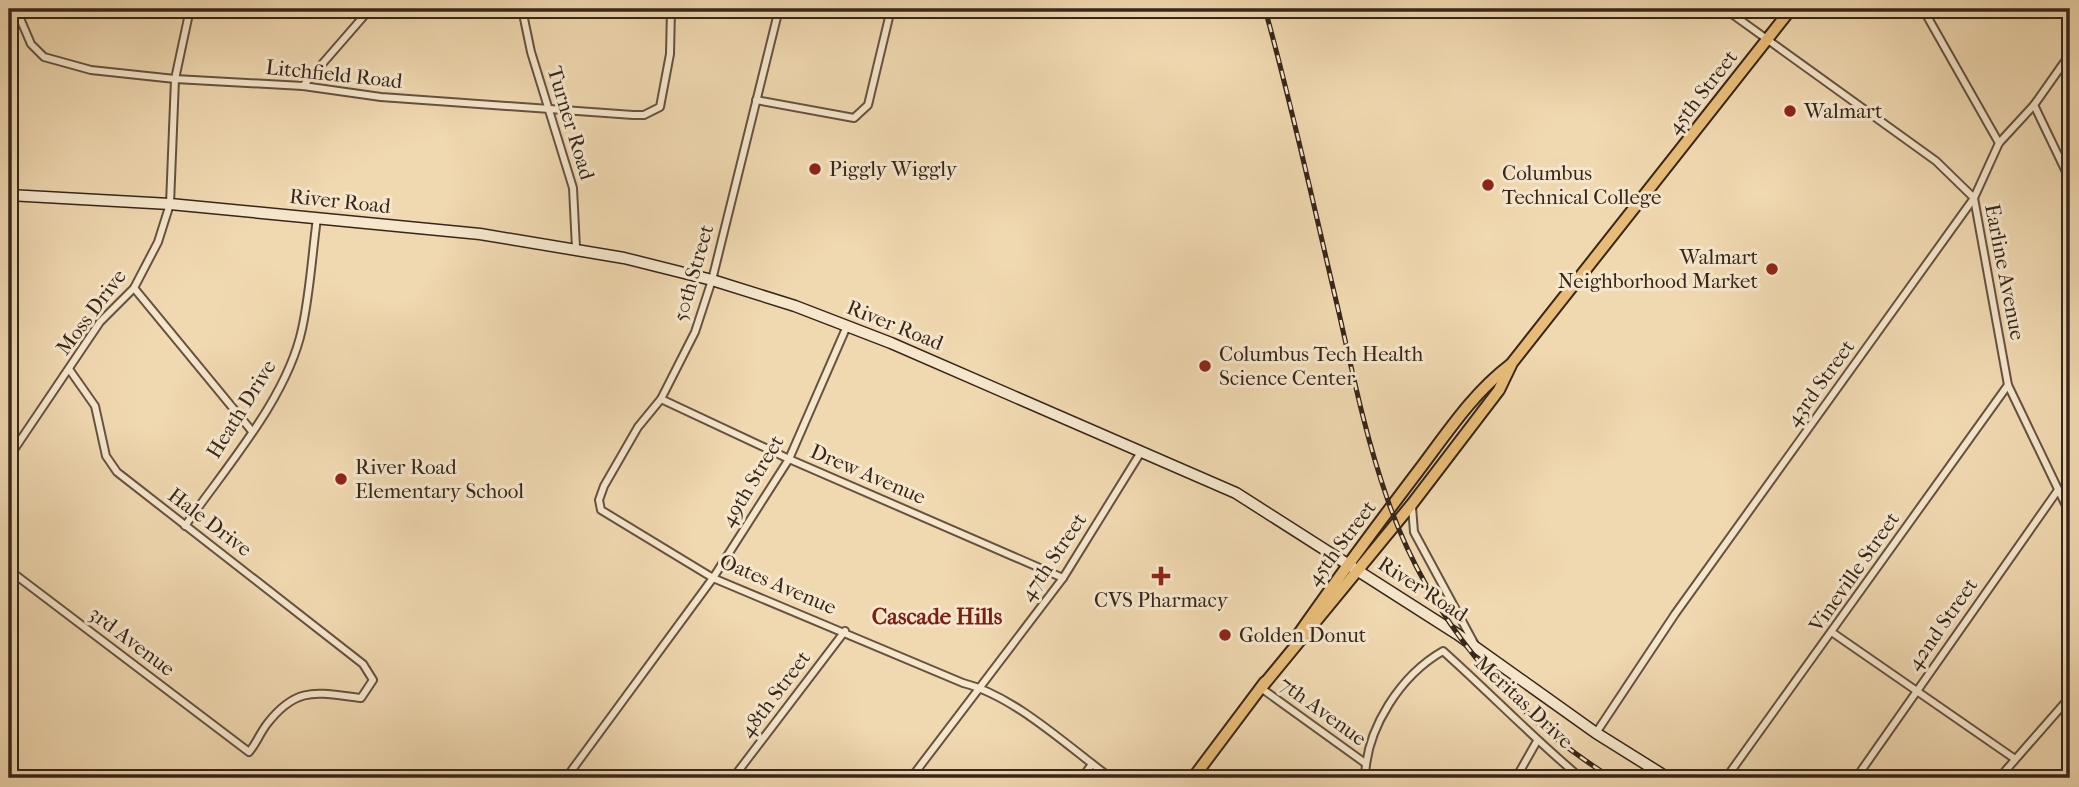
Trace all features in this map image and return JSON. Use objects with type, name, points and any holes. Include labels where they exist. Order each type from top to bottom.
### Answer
[{"type":"main road","name":"45th Street","points":[[1261,688],[1412,503],[1499,390],[1512,363],[1791,9]]},
{"type":"main road","name":"River Road","points":[[9,195],[170,204],[480,234],[576,248],[712,280],[847,326],[1236,493],[1359,570],[1595,733],[1668,778]]},
{"type":"main road","name":"45th Street","points":[[1193,778],[1261,688],[1348,563],[1488,382],[1512,363]]},
{"type":"street","name":"Litchfield Road","points":[[16,9],[31,44],[44,57],[91,70],[175,79],[303,86],[381,97],[644,115],[660,107],[670,54],[671,9]]},
{"type":"street","name":"Moss Drive","points":[[9,457],[100,322],[134,288],[158,242],[170,204],[175,79],[190,9]]},
{"type":"street","points":[[303,86],[370,9]]},
{"type":"street","name":"Turner Road","points":[[522,9],[531,52],[573,188],[576,248]]},
{"type":"street","name":"50th Street","points":[[615,519],[601,510],[599,500],[604,486],[638,427],[661,399],[695,332],[712,280],[779,9]]},
{"type":"street","points":[[756,100],[854,118],[862,113],[868,105],[891,9]]},
{"type":"street","name":"Earline Avenue","points":[[1725,9],[1937,161],[1974,198],[2008,385],[2070,514]]},
{"type":"street","points":[[1923,9],[1999,143]]},
{"type":"street","name":"43rd Street","points":[[1595,733],[1675,614],[1974,198],[1999,143],[2034,105],[2070,54]]},
{"type":"street","points":[[2034,105],[2070,180]]},
{"type":"street","name":"Heath Drive","points":[[185,526],[288,371],[302,331],[317,218]]},
{"type":"street","points":[[134,288],[251,430]]},
{"type":"street","name":"49th Street","points":[[566,778],[713,578],[789,459],[847,326]]},
{"type":"street","name":"Hale Drive","points":[[69,369],[95,406],[106,456],[117,472],[363,664],[373,680],[361,698],[303,692],[288,700],[266,725],[248,752],[234,741]]},
{"type":"street","name":"Vineville Street","points":[[1726,778],[1833,633],[2008,385]]},
{"type":"street","name":"Drew Avenue","points":[[661,399],[789,459],[1063,578]]},
{"type":"street","name":"47th Street","points":[[911,778],[1063,578],[1141,452]]},
{"type":"street","name":"42nd Street","points":[[1856,778],[2058,491]]},
{"type":"street","points":[[1412,503],[1414,532],[1478,650]]},
{"type":"street","name":"Oates Avenue","points":[[615,519],[713,578],[845,631],[963,683],[982,688],[1040,724],[1111,778]]},
{"type":"street","name":"3rd Avenue","points":[[9,570],[234,741]]},
{"type":"street","name":"48th Street","points":[[733,778],[845,631]]},
{"type":"street","points":[[1833,633],[2015,759]]},
{"type":"street","name":"Meritas Drive","points":[[1365,764],[1376,727],[1395,696],[1422,663],[1443,651],[1496,698],[1536,741],[1581,778]]},
{"type":"street","name":"7th Avenue","points":[[1261,688],[1365,764]]},
{"type":"street","points":[[1999,778],[2070,697]]},
{"type":"street","points":[[1516,778],[1536,741]]},
{"type":"street","points":[[1082,778],[1092,764]]},
{"type":"street","points":[[1365,764],[1365,778]]},
{"type":"railway","points":[[1265,9],[1366,429],[1379,475],[1404,541],[1424,582],[1448,621],[1506,692],[1539,724],[1612,778]]},
{"type":"place","name":"Walmart","points":[[1790,111]]},
{"type":"place","name":"Piggly Wiggly","points":[[815,169]]},
{"type":"place","name":"Columbus Technical College","points":[[1488,185]]},
{"type":"place","name":"Walmart Neighborhood Market","points":[[1772,269]]},
{"type":"place","name":"Columbus Tech Health Science Center","points":[[1205,366]]},
{"type":"place","name":"River Road Elementary School","points":[[341,479]]},
{"type":"place","name":"CVS Pharmacy","points":[[1161,576]]},
{"type":"place","name":"Golden Donut","points":[[1225,635]]},
{"type":"district","name":"Cascade Hills","points":[[937,616]]}]
